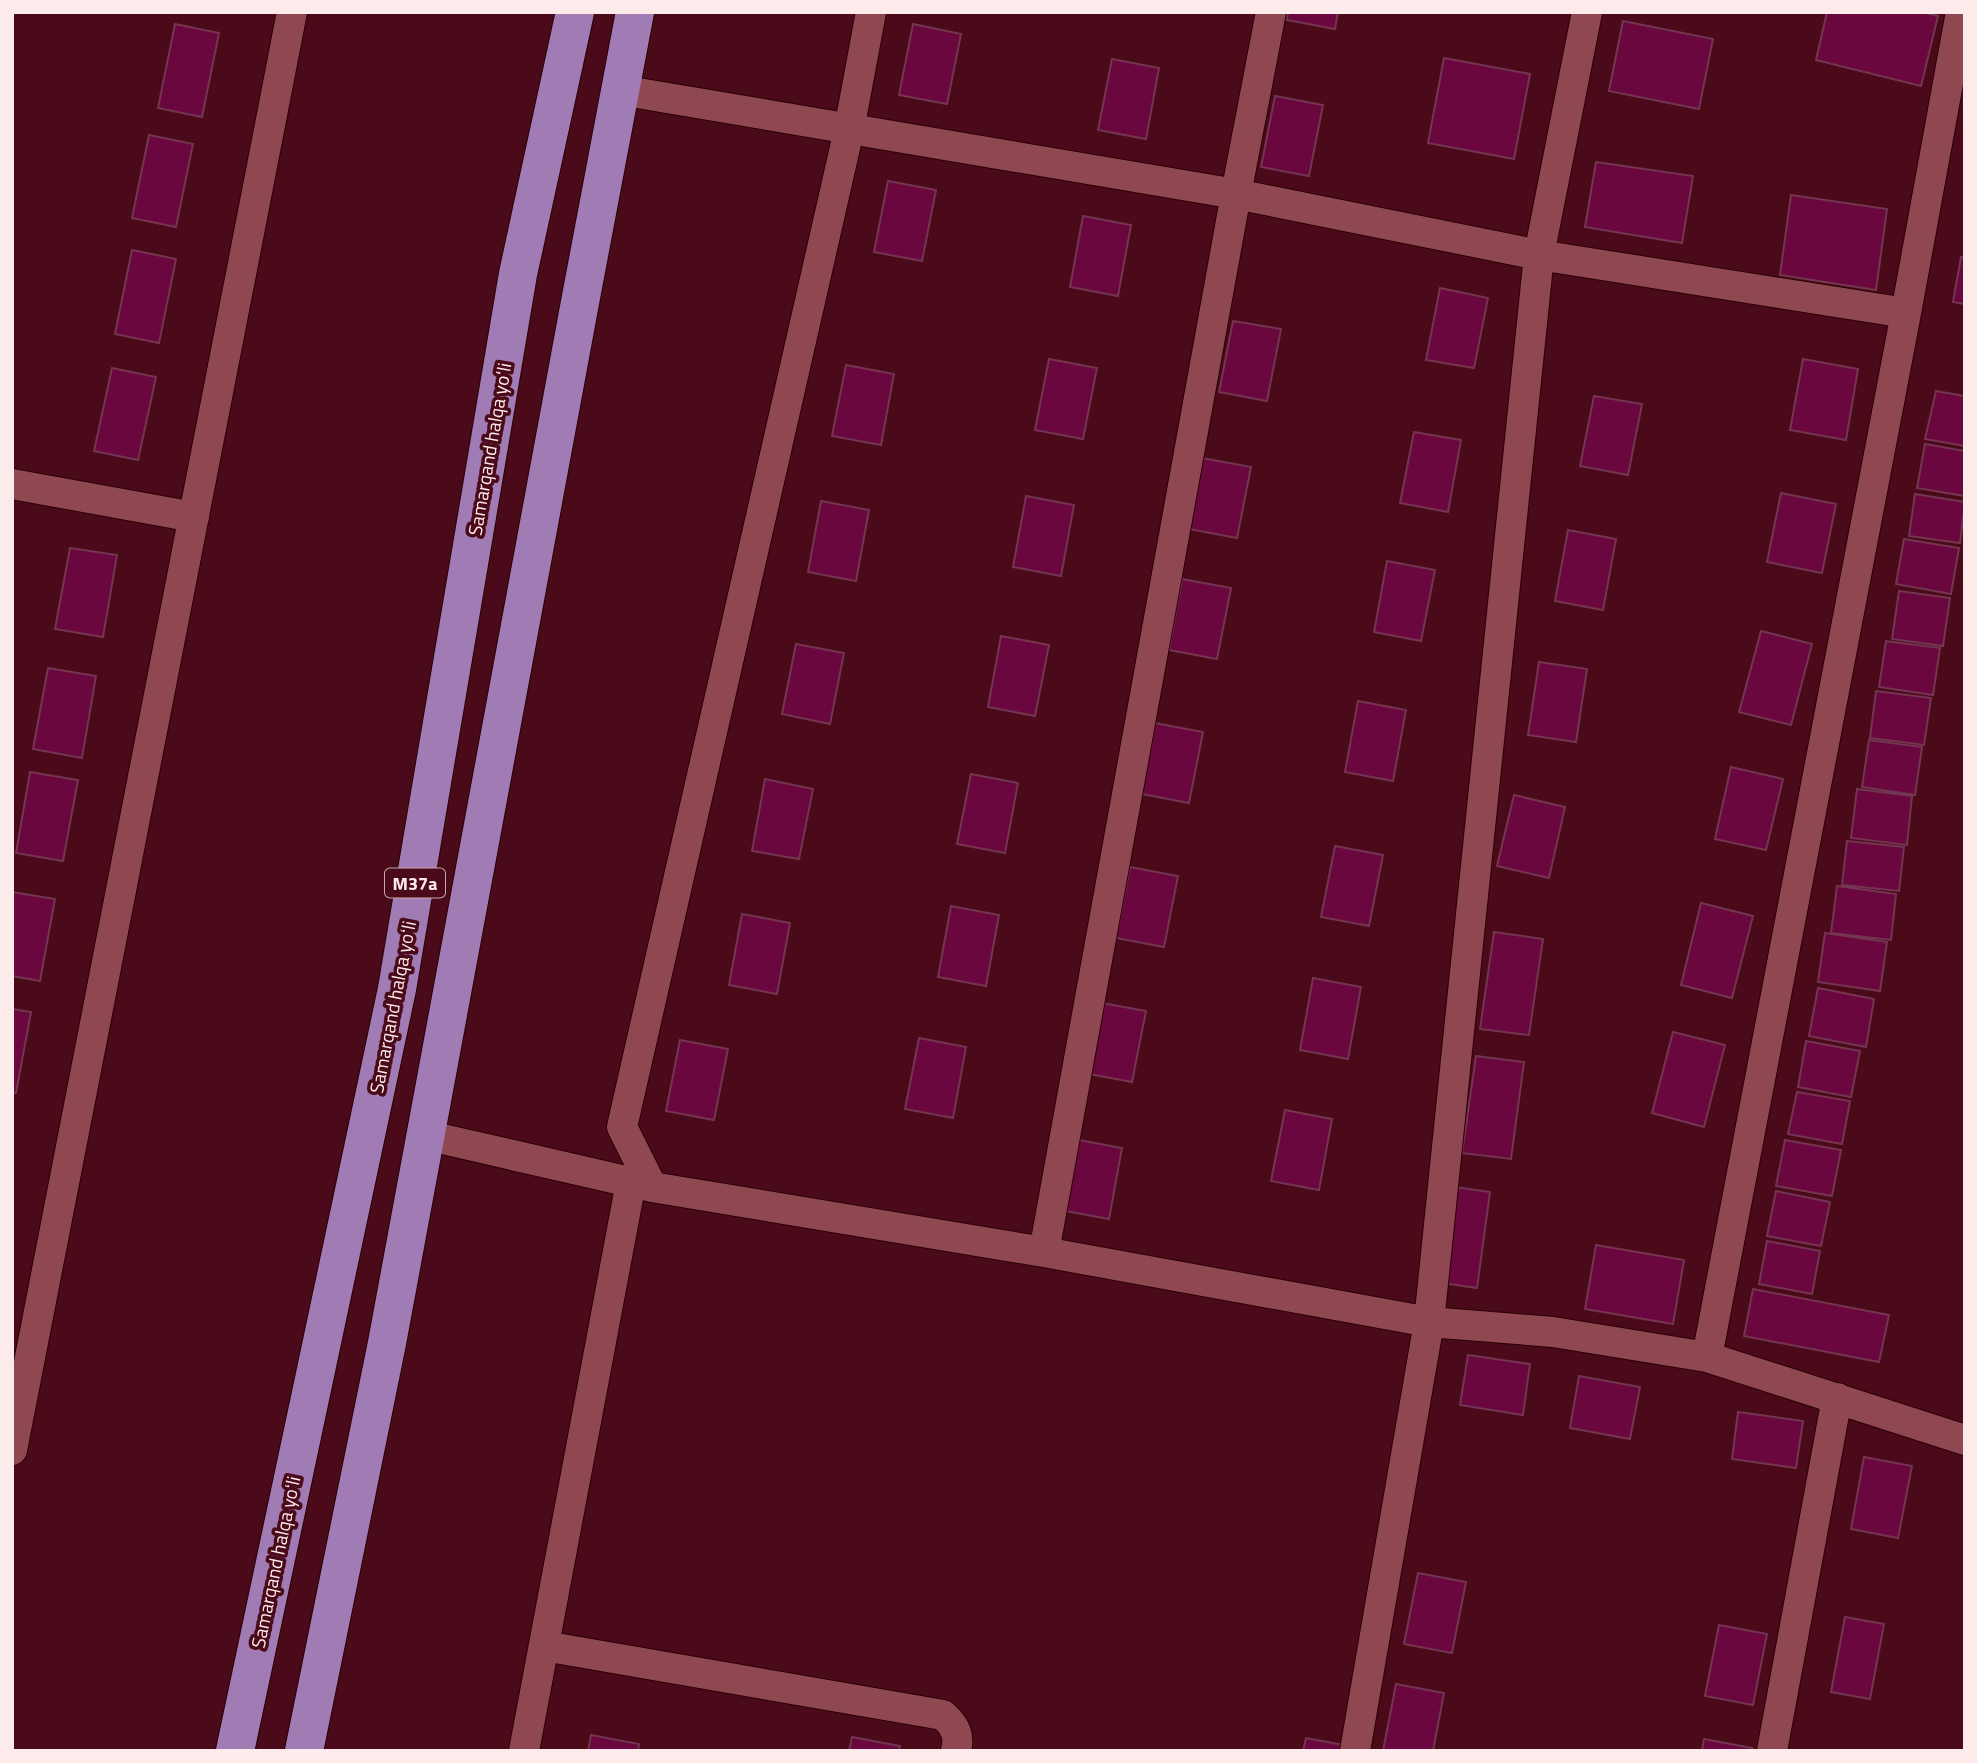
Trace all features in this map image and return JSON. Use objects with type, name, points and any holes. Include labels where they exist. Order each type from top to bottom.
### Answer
[{"type":"highway","name":"Samarqand halqa yoʻli","points":[[235,1751],[397,989],[518,274],[575,12]]},
{"type":"highway","name":"M37a","points":[[304,1751],[387,1343],[635,12]]},
{"type":"street","points":[[12,1450],[292,12]]},
{"type":"street","points":[[524,1751],[642,1185],[622,1126],[849,130],[871,12]]},
{"type":"street","points":[[1044,1252],[1271,12]]},
{"type":"street","points":[[1355,1751],[1429,1322],[1539,256],[1587,12]]},
{"type":"street","points":[[1707,1357],[1961,12]]},
{"type":"street","points":[[620,90],[1236,194],[1539,256],[1906,313]]},
{"type":"street","points":[[12,484],[194,517]]},
{"type":"street","points":[[425,1135],[642,1185],[1044,1252],[1429,1322],[1553,1332],[1707,1357],[1965,1440]]},
{"type":"street","points":[[1772,1751],[1837,1398]]},
{"type":"street","points":[[544,1646],[943,1715],[955,1726],[958,1741],[956,1751]]},
{"type":"building","points":[[1288,12],[1338,12],[1335,29],[1287,20]]},
{"type":"building","points":[[1827,12],[1922,12],[1938,16],[1921,86],[1816,60]]},
{"type":"building","points":[[1623,21],[1713,39],[1699,109],[1609,91]]},
{"type":"building","points":[[175,24],[219,33],[202,117],[158,108]]},
{"type":"building","points":[[913,24],[961,34],[947,104],[899,95]]},
{"type":"building","points":[[1444,58],[1530,74],[1514,159],[1428,143]]},
{"type":"building","points":[[1112,59],[1159,68],[1146,139],[1098,130]]},
{"type":"building","points":[[1275,96],[1323,105],[1309,176],[1261,167]]},
{"type":"building","points":[[149,135],[193,144],[176,227],[132,218]]},
{"type":"building","points":[[1596,162],[1693,176],[1682,243],[1585,227]]},
{"type":"building","points":[[888,181],[936,190],[922,261],[874,252]]},
{"type":"building","points":[[1791,195],[1887,209],[1876,290],[1780,275]]},
{"type":"building","points":[[1083,216],[1131,225],[1118,296],[1070,287]]},
{"type":"building","points":[[132,250],[176,259],[159,343],[115,334]]},
{"type":"building","points":[[1961,257],[1965,258],[1965,304],[1953,302]]},
{"type":"building","points":[[1440,288],[1488,298],[1474,368],[1426,360]]},
{"type":"building","points":[[1233,321],[1281,329],[1267,401],[1219,392]]},
{"type":"building","points":[[1049,359],[1097,368],[1083,439],[1035,430]]},
{"type":"building","points":[[1803,359],[1858,369],[1846,440],[1790,430]]},
{"type":"building","points":[[846,365],[894,374],[881,445],[832,436]]},
{"type":"building","points":[[112,368],[156,377],[138,460],[94,451]]},
{"type":"building","points":[[1936,391],[1965,396],[1965,446],[1925,439]]},
{"type":"building","points":[[1594,396],[1642,404],[1628,475],[1580,466]]},
{"type":"building","points":[[1414,432],[1461,440],[1448,512],[1400,503]]},
{"type":"building","points":[[1925,444],[1965,451],[1965,496],[1917,488]]},
{"type":"building","points":[[1202,458],[1251,467],[1237,538],[1189,529]]},
{"type":"building","points":[[1781,493],[1836,504],[1822,573],[1767,562]]},
{"type":"building","points":[[1915,494],[1965,502],[1960,543],[1909,536]]},
{"type":"building","points":[[1026,496],[1074,505],[1061,576],[1013,567]]},
{"type":"building","points":[[821,501],[869,510],[856,581],[808,572]]},
{"type":"building","points":[[1568,530],[1616,539],[1603,610],[1555,601]]},
{"type":"building","points":[[1904,539],[1959,548],[1951,594],[1896,584]]},
{"type":"building","points":[[70,548],[117,555],[103,637],[55,629]]},
{"type":"building","points":[[1387,561],[1435,570],[1421,641],[1374,632]]},
{"type":"building","points":[[1182,579],[1231,588],[1217,659],[1169,650]]},
{"type":"building","points":[[1899,591],[1950,598],[1943,646],[1892,639]]},
{"type":"building","points":[[1761,631],[1812,644],[1791,725],[1739,712]]},
{"type":"building","points":[[1001,636],[1049,645],[1035,716],[988,707]]},
{"type":"building","points":[[1886,641],[1940,648],[1933,695],[1879,687]]},
{"type":"building","points":[[796,644],[844,653],[830,724],[782,714]]},
{"type":"building","points":[[1539,662],[1587,669],[1576,742],[1528,735]]},
{"type":"building","points":[[48,668],[96,676],[82,758],[33,749]]},
{"type":"building","points":[[1876,691],[1931,698],[1924,745],[1870,738]]},
{"type":"building","points":[[1358,701],[1406,710],[1393,781],[1345,772]]},
{"type":"building","points":[[1155,723],[1203,732],[1189,803],[1142,794]]},
{"type":"building","points":[[1869,740],[1922,747],[1915,795],[1862,787]]},
{"type":"building","points":[[1731,767],[1783,779],[1766,850],[1715,839]]},
{"type":"building","points":[[30,772],[78,780],[63,861],[16,853]]},
{"type":"building","points":[[971,774],[1018,783],[1005,853],[957,844]]},
{"type":"building","points":[[765,779],[813,789],[799,859],[752,851]]},
{"type":"building","points":[[1857,789],[1912,796],[1907,845],[1851,838]]},
{"type":"building","points":[[1514,795],[1565,807],[1549,878],[1497,866]]},
{"type":"building","points":[[1847,841],[1904,847],[1899,891],[1842,885]]},
{"type":"building","points":[[1335,846],[1383,855],[1369,926],[1321,917]]},
{"type":"building","points":[[1130,867],[1178,876],[1164,947],[1116,938]]},
{"type":"building","points":[[1837,886],[1896,894],[1891,940],[1831,933]]},
{"type":"building","points":[[12,892],[55,899],[40,981],[12,976]]},
{"type":"building","points":[[1701,903],[1753,916],[1732,998],[1681,985]]},
{"type":"building","points":[[951,906],[999,915],[986,986],[938,977]]},
{"type":"building","points":[[742,914],[790,923],[777,994],[729,985]]},
{"type":"building","points":[[1494,932],[1543,939],[1529,1035],[1480,1029]]},
{"type":"building","points":[[1825,933],[1887,942],[1880,991],[1818,982]]},
{"type":"building","points":[[1313,978],[1361,987],[1348,1059],[1300,1050]]},
{"type":"building","points":[[1818,988],[1874,999],[1866,1047],[1809,1036]]},
{"type":"building","points":[[1097,1002],[1146,1011],[1132,1082],[1084,1073]]},
{"type":"building","points":[[12,1009],[31,1012],[16,1093],[12,1093]]},
{"type":"building","points":[[1673,1032],[1725,1045],[1704,1127],[1652,1113]]},
{"type":"building","points":[[919,1038],[966,1047],[953,1118],[905,1109]]},
{"type":"building","points":[[680,1040],[728,1049],[714,1120],[666,1111]]},
{"type":"building","points":[[1806,1041],[1860,1051],[1851,1097],[1798,1087]]},
{"type":"building","points":[[1476,1056],[1524,1062],[1511,1159],[1462,1153]]},
{"type":"building","points":[[1797,1092],[1850,1101],[1842,1144],[1788,1134]]},
{"type":"building","points":[[1285,1110],[1332,1119],[1319,1190],[1271,1181]]},
{"type":"building","points":[[1074,1139],[1122,1148],[1109,1219],[1060,1210]]},
{"type":"building","points":[[1785,1140],[1841,1150],[1832,1196],[1776,1186]]},
{"type":"building","points":[[1441,1185],[1490,1192],[1477,1288],[1428,1281]]},
{"type":"building","points":[[1776,1191],[1830,1202],[1821,1246],[1767,1236]]},
{"type":"building","points":[[1767,1241],[1820,1251],[1812,1294],[1759,1284]]},
{"type":"building","points":[[1596,1245],[1684,1260],[1673,1324],[1585,1309]]},
{"type":"building","points":[[1753,1289],[1889,1315],[1879,1362],[1744,1336]]},
{"type":"building","points":[[1468,1355],[1530,1364],[1523,1415],[1460,1405]]},
{"type":"building","points":[[1579,1376],[1640,1387],[1630,1439],[1570,1428]]},
{"type":"building","points":[[1738,1412],[1803,1421],[1796,1468],[1732,1459]]},
{"type":"building","points":[[1864,1457],[1912,1466],[1898,1538],[1851,1529]]},
{"type":"building","points":[[1418,1573],[1466,1582],[1452,1653],[1404,1644]]},
{"type":"building","points":[[1845,1617],[1884,1624],[1870,1699],[1831,1692]]},
{"type":"building","points":[[1719,1625],[1767,1634],[1753,1705],[1705,1696]]},
{"type":"building","points":[[1396,1684],[1444,1693],[1433,1751],[1383,1751]]},
{"type":"building","points":[[591,1735],[639,1744],[638,1751],[588,1751]]},
{"type":"building","points":[[852,1737],[900,1746],[899,1751],[849,1751]]},
{"type":"building","points":[[1306,1738],[1354,1747],[1353,1751],[1303,1751]]},
{"type":"building","points":[[1704,1739],[1752,1748],[1751,1751],[1702,1751]]}]
